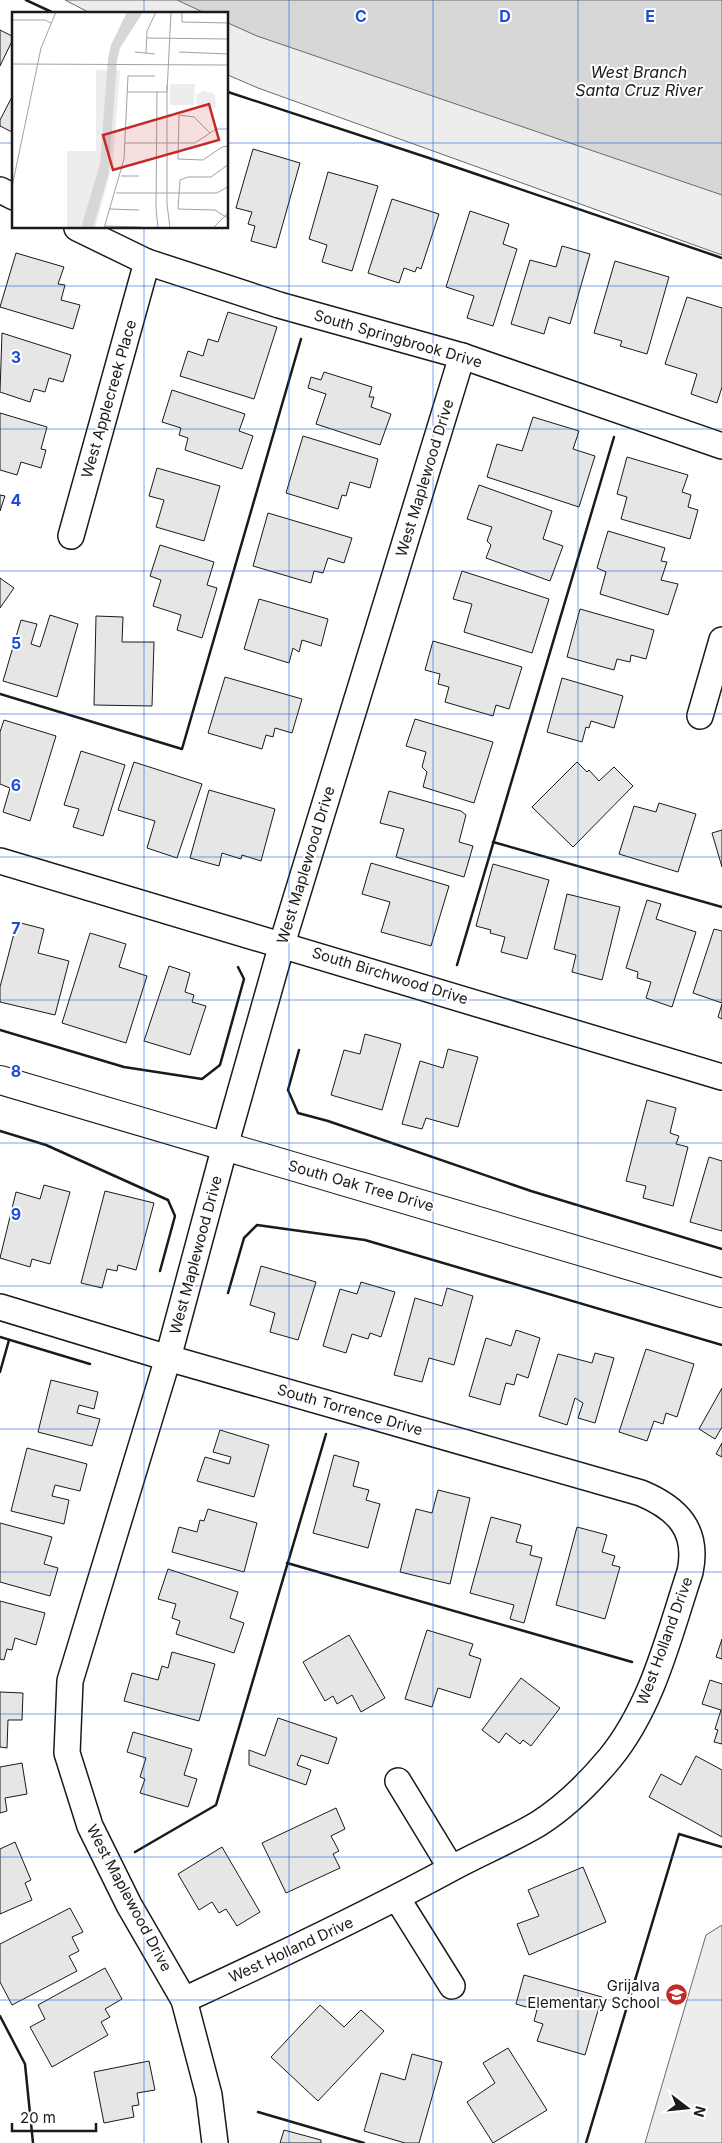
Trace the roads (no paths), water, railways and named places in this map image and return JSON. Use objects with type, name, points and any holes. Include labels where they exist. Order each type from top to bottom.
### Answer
[{"type":"street","points":[[0,190],[12,196]]},
{"type":"street","name":"South Springbrook Drive","points":[[79,229],[147,262],[280,305],[462,356],[722,446]]},
{"type":"street","name":"West Applecreek Place","points":[[70,536],[147,262]]},
{"type":"street","name":"West Maplewood Drive","points":[[215,2143],[209,2095],[184,2000],[129,1905],[90,1826],[67,1753],[70,1681],[168,1358],[282,944],[462,356]]},
{"type":"street","points":[[700,716],[722,640]]},
{"type":"street","name":"South Birchwood Drive","points":[[0,861],[722,1077]]},
{"type":"street","name":"South Oak Tree Drive","points":[[0,1080],[722,1292]]},
{"type":"street","name":"South Torrence Drive","points":[[0,1307],[168,1358],[641,1492],[660,1500],[693,1525]]},
{"type":"street","name":"West Holland Drive","points":[[184,2000],[397,1898],[538,1824],[573,1797],[611,1757],[645,1704],[665,1648],[693,1558],[693,1525]]},
{"type":"street","points":[[398,1782],[451,1868]]},
{"type":"street","points":[[397,1898],[452,1986]]},
{"type":"water","name":"West Branch Santa Cruz River","points":[[177,0],[722,0],[722,195],[257,36],[229,23],[229,12],[203,12]]},
{"type":"place","name":"Grijalva Elementary School","points":[[676,1995]]}]
